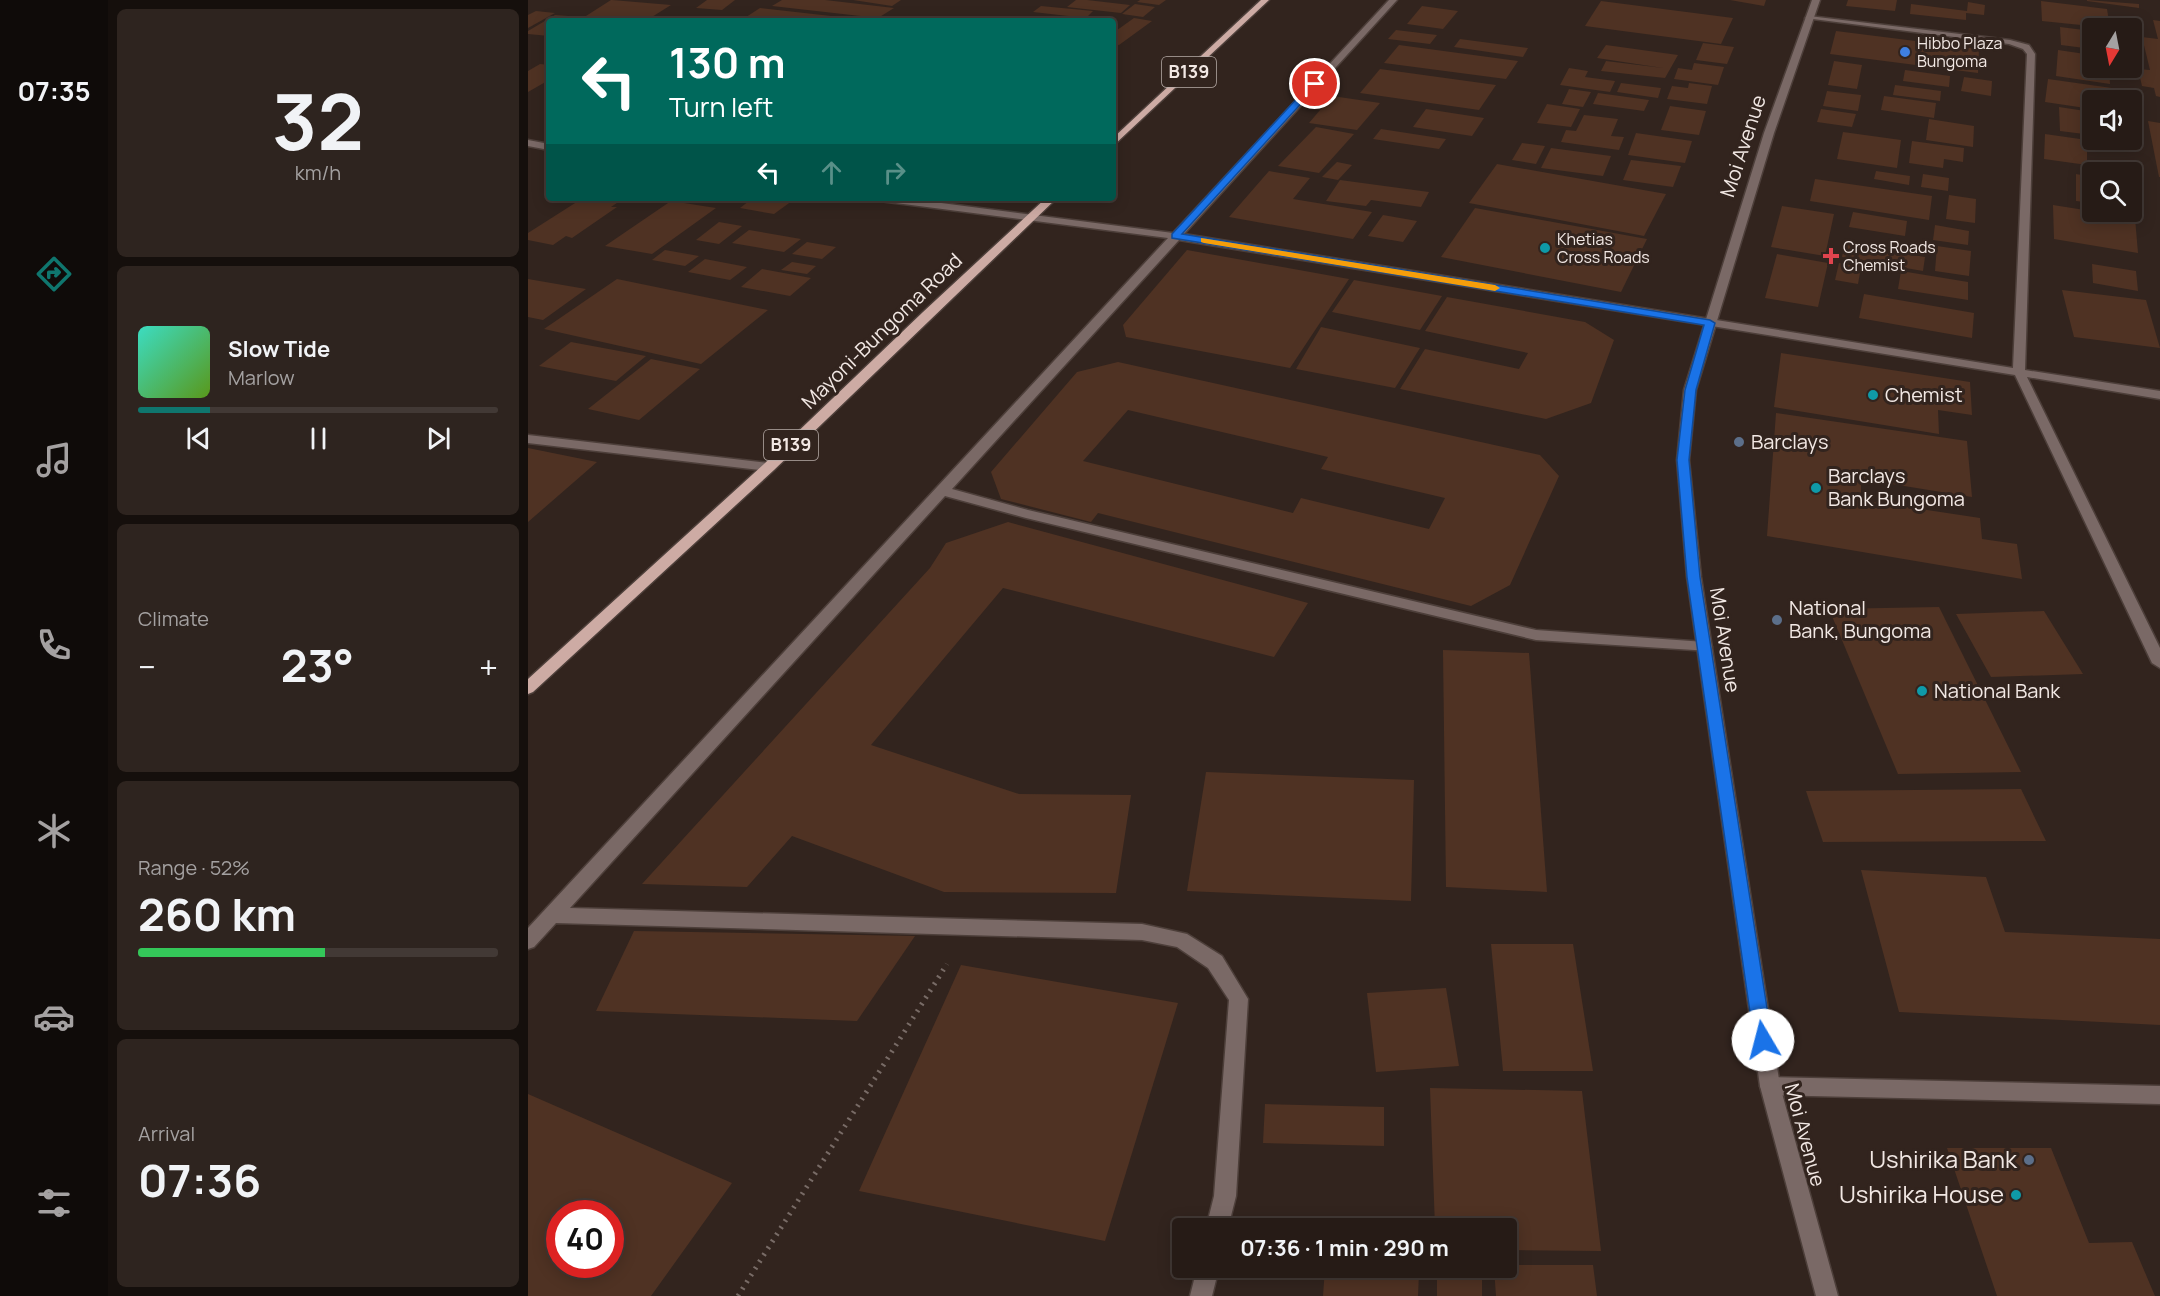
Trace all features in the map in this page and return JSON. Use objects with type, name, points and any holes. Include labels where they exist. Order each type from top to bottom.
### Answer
[{"type":"main road","name":"B139","points":[[1116,139],[1265,0]]},
{"type":"main road","name":"Mayoni-Bungoma Road","points":[[528,688],[769,467],[1049,201]]},
{"type":"street","points":[[528,941],[940,490],[1393,0]]},
{"type":"street","name":"Moi Avenue","points":[[1816,0],[1768,133],[1690,390],[1683,460],[1694,577],[1770,1086],[1827,1296]]},
{"type":"street","points":[[1809,18],[2010,42],[2026,47],[2031,54],[2019,372],[2160,663]]},
{"type":"street","points":[[528,143],[546,146]]},
{"type":"street","points":[[904,201],[1175,236],[2160,395]]},
{"type":"street","points":[[528,439],[769,467]]},
{"type":"street","points":[[940,490],[1037,517],[1536,635],[1705,647]]},
{"type":"street","points":[[552,915],[1142,932],[1181,940],[1215,963],[1239,999],[1225,1196],[1220,1218]]},
{"type":"street","points":[[1770,1086],[2160,1095]]},
{"type":"street","points":[[1201,1296],[1206,1278]]},
{"type":"path","points":[[738,1296],[970,926]]},
{"type":"building","points":[[611,0],[671,5],[650,18],[586,16]]},
{"type":"building","points":[[707,0],[735,0],[722,10],[696,8]]},
{"type":"building","points":[[782,0],[825,0],[894,8],[878,18],[772,6]]},
{"type":"building","points":[[853,0],[901,0],[892,6]]},
{"type":"building","points":[[1076,0],[1130,5],[1121,13],[1067,7]]},
{"type":"building","points":[[1166,0],[1159,5],[1137,2]]},
{"type":"building","points":[[1730,0],[1766,0],[1764,6]]},
{"type":"building","points":[[1848,0],[1897,0],[1895,11],[1846,6]]},
{"type":"building","points":[[1601,1],[1733,18],[1721,44],[1585,26]]},
{"type":"building","points":[[2041,1],[2107,9],[2108,18],[2082,18],[2082,25],[2042,21]]},
{"type":"building","points":[[2087,1],[2139,4],[2139,8]]},
{"type":"building","points":[[1968,2],[1985,5],[1984,15],[1966,13],[1966,20],[1910,14],[1911,4],[1967,11]]},
{"type":"building","points":[[1135,4],[1155,7],[1143,17],[1122,14]]},
{"type":"building","points":[[1041,6],[1093,11],[1086,18],[1033,12]]},
{"type":"building","points":[[1422,6],[1458,11],[1443,29],[1407,24]]},
{"type":"building","points":[[760,8],[849,18],[745,18]]},
{"type":"building","points":[[536,11],[555,13],[528,28],[528,15]]},
{"type":"building","points":[[555,15],[582,17],[580,18],[550,18]]},
{"type":"building","points":[[1134,18],[1152,21],[1119,45],[1116,44],[1116,31]]},
{"type":"building","points":[[546,20],[546,36],[528,34],[528,31]]},
{"type":"building","points":[[2153,20],[2160,21],[2160,97],[2156,96],[2154,88],[2142,86],[2140,78],[2142,78],[2142,69],[2150,70],[2142,37],[2158,39]]},
{"type":"building","points":[[2060,27],[2082,30],[2082,48],[2061,45]]},
{"type":"building","points":[[1396,30],[1437,35],[1430,44],[1388,39]]},
{"type":"building","name":"Hibbo Plaza Bungoma","points":[[1836,31],[1979,49],[1978,73],[1830,54]]},
{"type":"building","points":[[1460,39],[1528,48],[1523,57],[1454,47]]},
{"type":"building","points":[[1703,43],[1734,47],[1727,64],[1696,60]]},
{"type":"building","points":[[1399,45],[1518,61],[1506,79],[1384,63]]},
{"type":"building","points":[[1606,45],[1678,55],[1665,78],[1601,71],[1606,61],[1663,68],[1597,58]]},
{"type":"building","points":[[2058,50],[2082,54],[2082,78],[2110,78],[2110,84],[2056,76]]},
{"type":"building","points":[[1834,61],[1862,65],[1857,89],[1828,85]]},
{"type":"building","points":[[1694,63],[1724,67],[1718,85],[1674,79],[1678,68],[1692,70]]},
{"type":"building","points":[[540,64],[546,65],[546,82],[528,92],[528,71]]},
{"type":"building","points":[[1569,68],[1588,71],[1585,77],[1615,81],[1610,92],[1560,85]]},
{"type":"building","points":[[1380,69],[1496,85],[1479,110],[1360,93]]},
{"type":"building","points":[[1905,70],[1950,76],[1949,87],[1903,81]]},
{"type":"building","points":[[1964,77],[1992,81],[1991,96],[1961,91]]},
{"type":"building","points":[[2048,79],[2119,89],[2082,90],[2082,108],[2045,102]]},
{"type":"building","points":[[1621,83],[1661,88],[1658,98],[1617,92]]},
{"type":"building","points":[[1689,83],[1712,86],[1707,104],[1667,99],[1672,86],[1688,88]]},
{"type":"building","points":[[1895,85],[1941,91],[1940,101],[1893,95]]},
{"type":"building","points":[[1569,89],[1591,92],[1583,107],[1562,104]]},
{"type":"building","points":[[1827,91],[1861,95],[1858,111],[1823,106]]},
{"type":"building","points":[[1598,93],[1649,100],[1644,111],[1593,104]]},
{"type":"building","points":[[1332,96],[1380,103],[1357,130],[1309,123]]},
{"type":"building","points":[[1884,96],[1936,103],[1934,118],[1881,110]]},
{"type":"building","points":[[1547,104],[1580,109],[1571,127],[1537,123]]},
{"type":"building","points":[[1670,106],[1706,111],[1699,135],[1661,130]]},
{"type":"building","points":[[2059,107],[2082,110],[2082,134],[2060,131]]},
{"type":"building","points":[[1426,109],[1484,118],[1472,136],[1413,127]]},
{"type":"building","points":[[1821,109],[1856,114],[1852,127],[1817,122]]},
{"type":"building","points":[[1584,115],[1618,119],[1611,136],[1624,137],[1619,150],[1561,142],[1566,130],[1576,131]]},
{"type":"building","points":[[1929,119],[1974,126],[1973,147],[1926,140]]},
{"type":"building","points":[[2148,121],[2160,123],[2160,177],[2159,177]]},
{"type":"building","points":[[1316,127],[1354,134],[1319,173],[1278,166]]},
{"type":"building","points":[[1381,129],[1446,139],[1439,149],[1373,139]]},
{"type":"building","points":[[1843,132],[1901,140],[1897,168],[1837,159]]},
{"type":"building","points":[[1636,133],[1692,141],[1685,163],[1628,155]]},
{"type":"building","points":[[2045,134],[2082,139],[2082,150],[2087,150],[2087,162],[2082,162],[2082,164],[2044,159]]},
{"type":"building","points":[[1912,141],[1964,148],[1963,162],[1944,159],[1943,168],[1909,163]]},
{"type":"building","points":[[1522,143],[1545,146],[1536,164],[1512,160]]},
{"type":"building","points":[[1551,148],[1611,156],[1603,176],[1541,168]]},
{"type":"building","points":[[1631,160],[1681,166],[1673,187],[1623,180]]},
{"type":"building","points":[[1337,162],[1352,165],[1338,180],[1322,177]]},
{"type":"building","points":[[1497,164],[1666,194],[1644,236],[1469,203]]},
{"type":"building","points":[[1269,171],[1310,178],[1293,199],[1372,212],[1353,239],[1229,217]]},
{"type":"building","points":[[1876,171],[1910,176],[1909,185],[1874,179]]},
{"type":"building","points":[[1923,174],[1949,178],[1948,191],[1921,187]]},
{"type":"building","points":[[2076,174],[2082,175],[2082,202],[2076,201]]},
{"type":"building","points":[[1815,179],[1932,196],[1929,220],[1810,201]]},
{"type":"building","points":[[1340,180],[1429,192],[1421,207],[1371,200],[1366,206],[1326,201]]},
{"type":"building","points":[[1949,195],[1976,199],[1975,223],[1946,219]]},
{"type":"building","points":[[578,201],[620,201],[611,207],[617,207],[572,238],[566,236],[553,245],[528,240],[528,233]]},
{"type":"building","points":[[671,201],[716,208],[652,254],[605,246]]},
{"type":"building","points":[[749,201],[792,201],[774,214],[740,208]]},
{"type":"building","points":[[2053,205],[2082,210],[2082,222],[2135,222],[2138,253],[2054,239]]},
{"type":"building","points":[[1782,206],[1834,214],[1825,256],[1771,247]]},
{"type":"building","name":"Khetias Cross Roads","points":[[1475,208],[1647,239],[1621,292],[1441,257]]},
{"type":"building","points":[[1853,212],[1907,221],[1905,236],[1849,227]]},
{"type":"building","points":[[1383,215],[1417,221],[1403,242],[1368,236]]},
{"type":"building","points":[[719,222],[742,226],[719,244],[696,240]]},
{"type":"building","points":[[1935,225],[1969,231],[1968,245],[1933,240]]},
{"type":"building","points":[[749,230],[801,239],[784,252],[732,243]]},
{"type":"building","points":[[807,242],[836,247],[822,259],[792,254]]},
{"type":"building","points":[[1845,244],[1925,257],[1923,271],[1842,257]]},
{"type":"building","points":[[1937,246],[1971,251],[1969,276],[1935,271]]},
{"type":"building","points":[[665,250],[699,256],[685,266],[652,260]]},
{"type":"building","points":[[1187,250],[1349,279],[1290,368],[1126,337],[1123,325]]},
{"type":"building","points":[[1777,254],[1828,263],[1818,307],[1765,298]]},
{"type":"building","points":[[705,259],[747,267],[730,280],[688,272]]},
{"type":"building","points":[[792,262],[816,266],[807,274],[781,270]]},
{"type":"building","points":[[1839,263],[1861,267],[1858,284],[1835,280]]},
{"type":"building","points":[[2092,264],[2136,271],[2138,291],[2093,283]]},
{"type":"building","points":[[762,269],[811,278],[790,296],[741,287]]},
{"type":"building","points":[[1901,271],[1968,282],[1968,300],[1898,289]]},
{"type":"building","points":[[528,279],[586,289],[543,320],[528,317]]},
{"type":"building","points":[[617,279],[768,310],[701,364],[544,329]]},
{"type":"building","points":[[1354,280],[1442,296],[1420,330],[1332,312]]},
{"type":"building","points":[[2062,290],[2146,300],[2160,348],[2074,337]]},
{"type":"building","points":[[1864,294],[1974,313],[1972,338],[1859,318]]},
{"type":"building","points":[[1447,297],[1585,322],[1614,340],[1591,403],[1546,419],[1400,389],[1425,349],[1519,369],[1528,353],[1425,331]]},
{"type":"building","points":[[1321,327],[1420,348],[1395,388],[1296,369]]},
{"type":"building","points":[[571,342],[646,356],[616,381],[539,366]]},
{"type":"building","name":"Chemist","points":[[1781,353],[1970,382],[1972,415],[1938,410],[1939,434],[1774,407]]},
{"type":"building","points":[[651,359],[700,369],[639,420],[588,409]]},
{"type":"building","points":[[1118,362],[1540,455],[1559,476],[1510,585],[1471,606],[1098,513],[1091,522],[1001,499],[991,472],[1077,372]],"holes":[[[1128,410],[1328,457],[1321,469],[1445,498],[1429,529],[1301,498],[1293,513],[1083,461]]]},
{"type":"building","name":"Barclays Bank Bungoma","points":[[1776,413],[1967,441],[1972,497],[1861,479],[1861,500],[1980,518],[1982,539],[2017,544],[2022,579],[1767,536]]},
{"type":"building","points":[[528,448],[597,462],[528,522]]},
{"type":"building","points":[[1008,522],[1308,603],[1274,657],[1003,588],[871,745],[1019,794],[1131,795],[1116,893],[944,892],[792,836],[747,887],[642,884],[930,568],[946,543]]},
{"type":"building","name":"National Bank","points":[[1939,607],[2021,772],[1898,774],[1829,609]]},
{"type":"building","points":[[2044,611],[2083,674],[1991,677],[1956,614]]},
{"type":"building","points":[[1443,650],[1529,653],[1547,892],[1446,887]]},
{"type":"building","points":[[1206,772],[1414,780],[1411,901],[1187,891]]},
{"type":"building","points":[[2021,789],[2046,841],[1823,842],[1806,791]]},
{"type":"building","points":[[1861,870],[1986,877],[2005,932],[2160,939],[2160,1025],[1899,1012]]},
{"type":"building","points":[[634,931],[915,936],[857,1021],[596,1011]]},
{"type":"building","points":[[1491,944],[1573,944],[1593,1071],[1503,1071]]},
{"type":"building","points":[[961,965],[1178,1003],[1105,1241],[859,1191]]},
{"type":"building","points":[[1446,988],[1459,1066],[1376,1072],[1367,993]]},
{"type":"building","points":[[1430,1088],[1582,1091],[1601,1251],[1517,1250],[1517,1218],[1435,1218]]},
{"type":"building","points":[[528,1094],[732,1183],[651,1296],[528,1296]]},
{"type":"building","points":[[1265,1104],[1384,1107],[1384,1146],[1263,1143]]},
{"type":"building","name":"Ushirika House","points":[[1947,1148],[2051,1148],[2089,1243],[2132,1242],[2155,1296],[1997,1296]]},
{"type":"building","points":[[1517,1265],[1593,1265],[1597,1296],[1496,1296],[1495,1278],[1517,1278]]},
{"type":"building","points":[[1324,1278],[1419,1278],[1418,1296],[1323,1296]]},
{"type":"building","points":[[1437,1278],[1482,1278],[1482,1296],[1437,1296]]},
{"type":"slow traffic","points":[[1204,240],[1495,288]]},
{"type":"place","name":"Hibbo Plaza Bungoma","points":[[1905,52]]},
{"type":"place","name":"Khetias Cross Roads","points":[[1545,248]]},
{"type":"place","name":"Cross Roads Chemist","points":[[1831,256]]},
{"type":"place","name":"Chemist","points":[[1873,395]]},
{"type":"place","name":"Barclays","points":[[1739,442]]},
{"type":"place","name":"Barclays Bank Bungoma","points":[[1816,488]]},
{"type":"place","name":"National Bank, Bungoma","points":[[1777,620]]},
{"type":"place","name":"National Bank","points":[[1922,691]]},
{"type":"place","name":"Ushirika Bank","points":[[2029,1160]]},
{"type":"place","name":"Ushirika House","points":[[2016,1195]]},
{"type":"route","points":[[1315,84],[1175,236],[1710,323],[1690,390],[1683,460],[1694,577],[1763,1040]]}]
